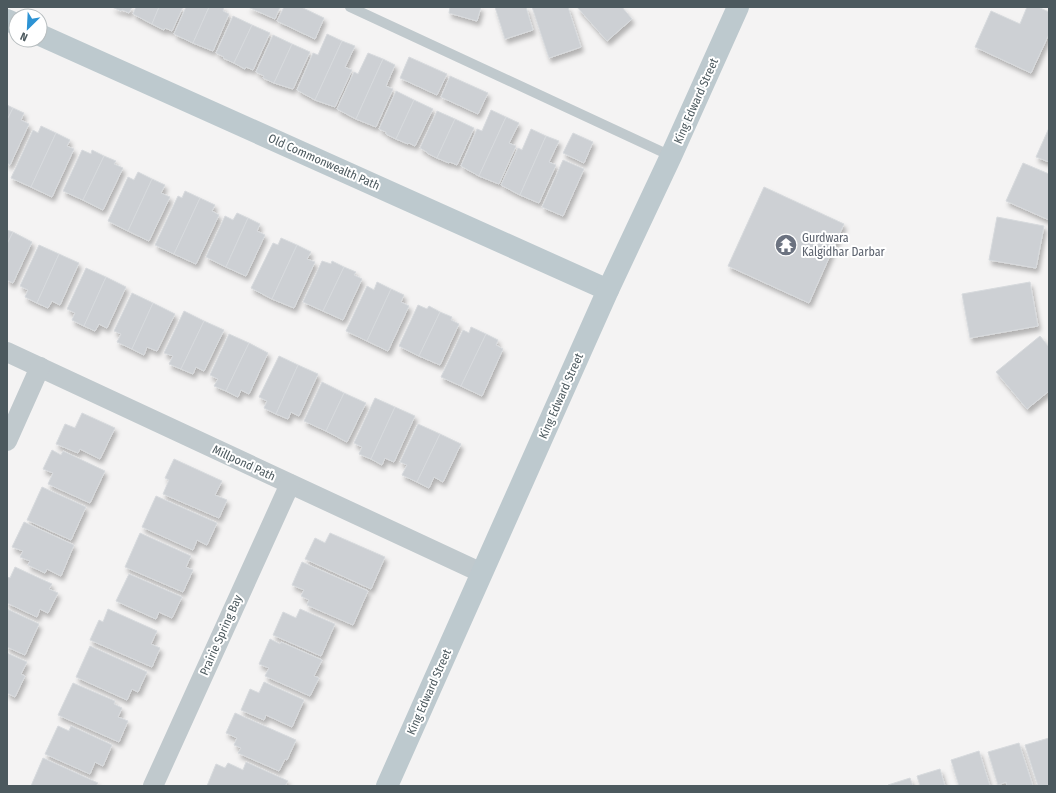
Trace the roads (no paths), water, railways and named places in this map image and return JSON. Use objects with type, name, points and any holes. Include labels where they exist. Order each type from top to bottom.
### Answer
[{"type":"street","name":"King Edward Street","points":[[387,786],[608,290],[671,156],[738,7]]},
{"type":"street","name":"Old Commonwealth Path","points":[[48,39],[608,290]]},
{"type":"street","name":"Millpond Path","points":[[7,352],[482,572]]},
{"type":"street","points":[[7,441],[40,367]]},
{"type":"street","name":"Prairie Spring Bay","points":[[153,786],[290,484]]},
{"type":"lane","points":[[350,7],[671,156]]},
{"type":"place","name":"Gurdwara Kalgidhar Darbar","points":[[786,245]]}]
